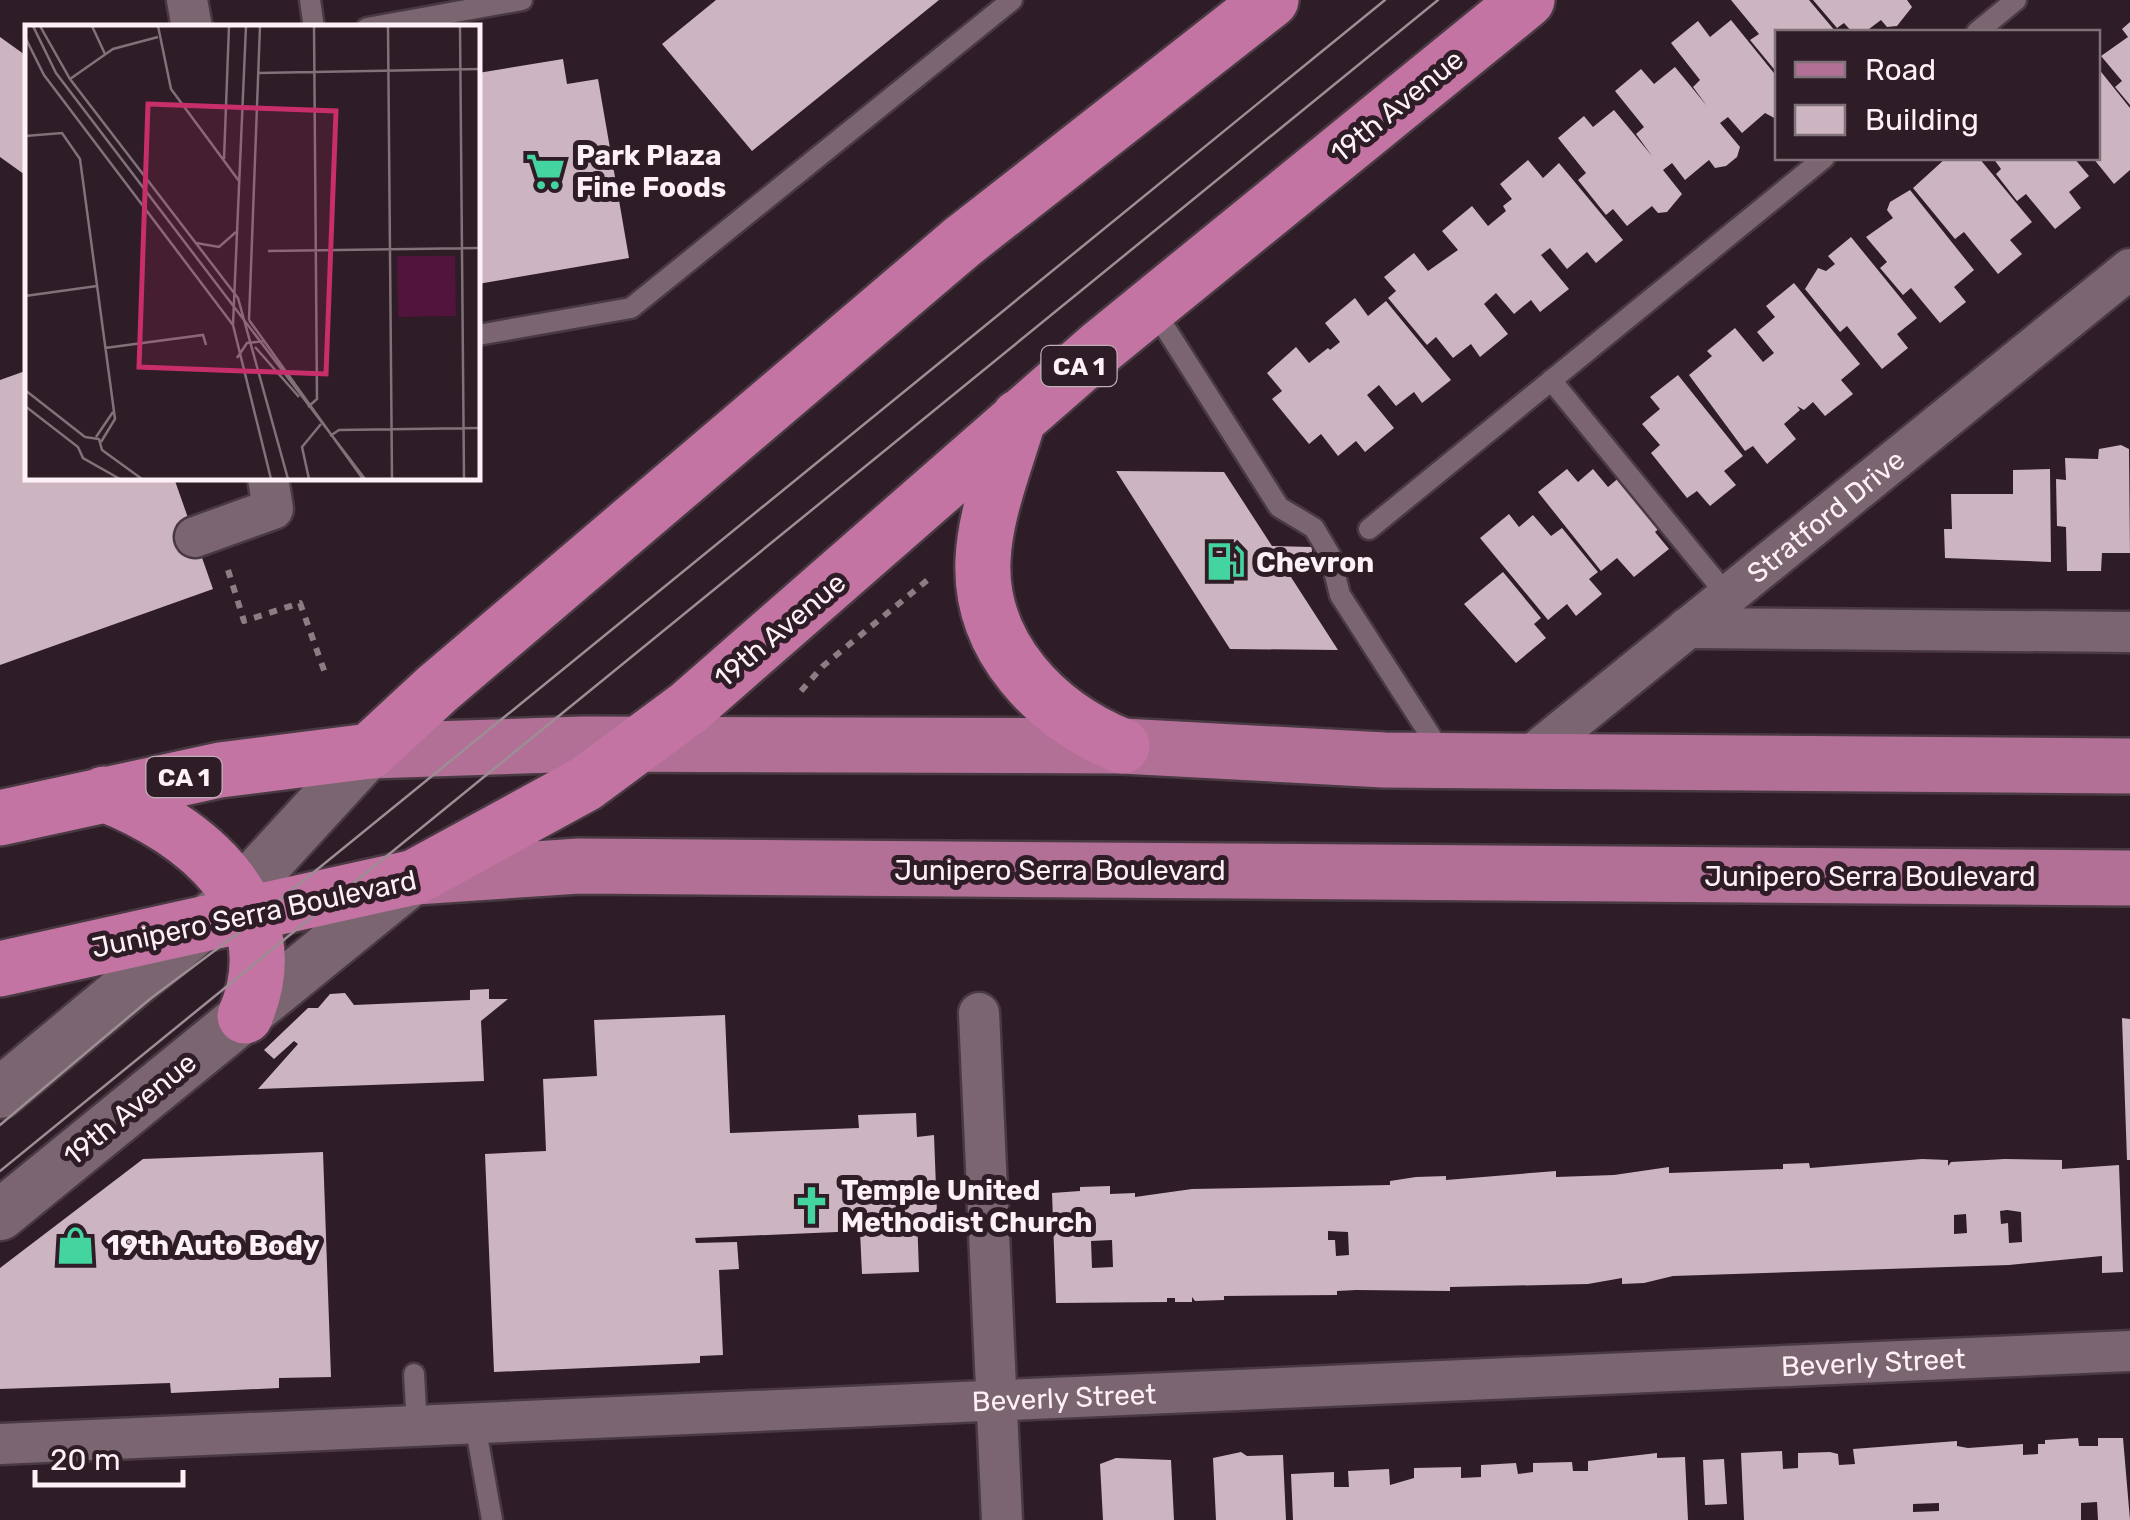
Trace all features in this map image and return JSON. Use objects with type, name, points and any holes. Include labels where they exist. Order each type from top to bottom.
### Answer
[{"type":"highway","points":[[370,752],[436,689],[962,242],[1271,0]]},
{"type":"highway","name":"19th Avenue","points":[[414,877],[568,794],[642,744],[862,560],[1019,417],[1151,306],[1527,0]]},
{"type":"highway","points":[[1019,417],[985,537],[982,578],[991,618],[1010,658],[1046,700],[1068,720],[1122,746]]},
{"type":"highway","name":"CA 1","points":[[0,818],[266,762],[370,752]]},
{"type":"highway","points":[[104,794],[151,814],[193,840],[228,912],[254,942],[256,981],[245,1016]]},
{"type":"highway","name":"Junipero Serra Boulevard","points":[[0,969],[228,912],[414,877]]},
{"type":"main road","points":[[370,752],[642,744],[1122,746],[1447,761],[2130,766]]},
{"type":"main road","name":"Junipero Serra Boulevard","points":[[414,877],[578,866],[2130,878]]},
{"type":"street","points":[[187,0],[191,25]]},
{"type":"street","name":"Stratford Drive","points":[[1523,762],[2130,269]]},
{"type":"street","points":[[210,548],[273,508],[268,480]]},
{"type":"street","points":[[1687,628],[2130,632]]},
{"type":"street","points":[[0,1093],[228,912],[370,752]]},
{"type":"street","name":"19th Avenue","points":[[0,1215],[414,877]]},
{"type":"street","points":[[979,1013],[1002,1520]]},
{"type":"street","name":"Beverly Street","points":[[0,1444],[2130,1351]]},
{"type":"lane","points":[[310,0],[314,25]]},
{"type":"lane","points":[[383,25],[522,0]]},
{"type":"lane","points":[[480,335],[631,308],[1012,0]]},
{"type":"lane","points":[[1978,30],[2016,0]]},
{"type":"lane","points":[[1369,529],[1822,160]]},
{"type":"lane","points":[[1151,306],[1278,506],[1314,528],[1330,555],[1340,596],[1447,761]]},
{"type":"lane","points":[[1552,380],[1728,595]]},
{"type":"lane","points":[[414,1374],[417,1426]]},
{"type":"lane","points":[[475,1424],[492,1520]]},
{"type":"path","points":[[210,548],[244,621],[300,603],[325,673]]},
{"type":"path","points":[[803,690],[823,666],[938,572]]},
{"type":"building","points":[[716,0],[939,0],[752,151],[662,44]]},
{"type":"building","points":[[1731,0],[1809,0],[1834,30],[1775,30],[1775,70],[1750,40],[1759,34]]},
{"type":"building","points":[[1813,0],[1907,0],[1912,7],[1897,26],[1887,27],[1881,20],[1868,30],[1850,30],[1844,23],[1837,28]]},
{"type":"building","points":[[1731,20],[1775,74],[1775,118],[1765,113],[1742,133],[1728,117],[1720,123],[1740,147],[1737,157],[1726,166],[1715,168],[1709,160],[1685,180],[1672,163],[1663,170],[1682,194],[1667,212],[1658,213],[1652,206],[1627,226],[1613,209],[1606,215],[1578,180],[1586,173],[1558,138],[1584,116],[1593,127],[1614,110],[1652,156],[1636,134],[1644,127],[1615,91],[1641,69],[1654,84],[1675,67],[1707,106],[1693,87],[1700,80],[1671,43],[1698,21],[1710,37]]},
{"type":"building","points":[[2130,22],[2130,105],[2115,87],[2122,81],[2101,56],[2128,37],[2122,29]]},
{"type":"building","points":[[0,37],[25,55],[25,175],[0,157]]},
{"type":"building","name":"Park Plaza Fine Foods","points":[[563,59],[567,84],[598,79],[629,258],[480,284],[480,73]]},
{"type":"building","points":[[2100,70],[2130,108],[2130,170],[2114,184],[2095,160],[2100,160]]},
{"type":"building","points":[[1528,160],[1543,178],[1559,163],[1623,240],[1596,263],[1587,252],[1567,269],[1550,248],[1541,255],[1569,289],[1540,312],[1531,300],[1514,314],[1496,293],[1484,304],[1508,334],[1480,357],[1471,344],[1453,358],[1436,337],[1427,345],[1388,298],[1396,291],[1384,277],[1414,253],[1428,271],[1458,250],[1442,231],[1472,206],[1488,226],[1506,211],[1503,206],[1512,199],[1500,184]]},
{"type":"building","points":[[1944,160],[1981,160],[2032,222],[2010,240],[2022,254],[1998,274],[1964,232],[1955,239],[1913,188]]},
{"type":"building","points":[[1994,160],[2076,160],[2089,176],[2069,192],[2081,208],[2055,229],[2026,194],[2017,201],[1996,174],[2001,169]]},
{"type":"building","points":[[1910,190],[1974,270],[1954,287],[1966,302],[1940,323],[1911,288],[1903,295],[1880,268],[1887,262],[1866,237],[1893,218],[1887,210],[1890,202]]},
{"type":"building","points":[[1851,237],[1917,318],[1897,334],[1908,348],[1882,369],[1847,326],[1840,332],[1805,289],[1818,268],[1826,271],[1835,264],[1828,256]]},
{"type":"building","points":[[1794,283],[1860,364],[1841,380],[1853,394],[1825,416],[1813,402],[1804,410],[1797,406],[1800,410],[1784,424],[1796,439],[1767,464],[1753,446],[1745,451],[1689,375],[1712,356],[1707,351],[1735,328],[1763,362],[1774,353],[1757,332],[1775,317],[1766,306]]},
{"type":"building","points":[[1355,298],[1368,316],[1386,301],[1451,380],[1422,403],[1414,392],[1396,406],[1379,385],[1367,395],[1394,428],[1365,452],[1356,441],[1338,456],[1321,434],[1309,444],[1272,399],[1282,391],[1267,373],[1296,347],[1309,363],[1340,342],[1325,323]]},
{"type":"building","points":[[25,371],[25,480],[175,480],[213,589],[0,665],[0,380]]},
{"type":"building","points":[[1678,375],[1743,456],[1724,471],[1736,485],[1710,506],[1697,491],[1687,498],[1651,453],[1660,445],[1642,424],[1660,409],[1650,397]]},
{"type":"building","points":[[2121,445],[2129,449],[2130,553],[2102,553],[2101,571],[2067,571],[2066,527],[2057,526],[2056,479],[2066,480],[2065,458],[2098,459],[2099,449]]},
{"type":"building","points":[[1567,469],[1578,482],[1593,469],[1608,487],[1621,476],[1662,526],[1655,532],[1669,549],[1634,577],[1617,558],[1601,571],[1538,492]]},
{"type":"building","points":[[2050,469],[2051,562],[1945,558],[1944,529],[1952,529],[1951,494],[2013,494],[2013,470]]},
{"type":"building","points":[[1116,471],[1224,472],[1272,546],[1312,547],[1311,574],[1289,574],[1338,650],[1230,649]]},
{"type":"building","points":[[1509,514],[1519,527],[1533,515],[1551,536],[1562,528],[1598,572],[1589,579],[1602,594],[1576,616],[1567,604],[1548,620],[1480,538]]},
{"type":"building","points":[[1503,572],[1541,618],[1534,624],[1546,638],[1516,663],[1464,604]]},
{"type":"building","points":[[489,989],[489,999],[508,999],[481,1021],[484,1081],[258,1089],[298,1044],[294,1041],[274,1059],[264,1050],[308,1008],[318,1008],[330,994],[345,993],[354,1005],[470,1000],[470,990]]},
{"type":"building","points":[[725,1015],[730,1133],[859,1128],[858,1115],[916,1113],[917,1137],[934,1135],[937,1214],[917,1215],[919,1272],[862,1274],[860,1231],[695,1238],[696,1243],[737,1242],[739,1269],[719,1270],[723,1355],[700,1356],[700,1363],[494,1372],[485,1154],[546,1151],[543,1079],[597,1076],[594,1020]]},
{"type":"building","points":[[2122,1018],[2130,1019],[2130,1160],[2127,1160]]},
{"type":"building","points":[[323,1152],[331,1377],[279,1378],[279,1388],[171,1393],[170,1383],[0,1389],[0,1268],[143,1159]]},
{"type":"building","points":[[1922,1159],[1948,1160],[1948,1166],[1951,1162],[2005,1159],[2062,1160],[2062,1169],[2119,1165],[2123,1272],[2102,1273],[2102,1256],[2009,1265],[1673,1276],[1622,1284],[1622,1278],[1588,1284],[1450,1287],[1450,1291],[1356,1290],[1337,1291],[1337,1295],[1224,1296],[1224,1300],[1195,1301],[1192,1297],[1192,1302],[1167,1298],[1167,1302],[1056,1303],[1052,1193],[1080,1191],[1080,1187],[1110,1186],[1110,1194],[1135,1193],[1135,1197],[1192,1189],[1390,1185],[1390,1181],[1416,1177],[1446,1176],[1446,1180],[1556,1171],[1556,1177],[1614,1175],[1669,1167],[1669,1173],[1783,1169],[1783,1164],[1809,1163],[1810,1168]],"holes":[[[2000,1211],[2021,1212],[2022,1242],[2009,1243],[2008,1223],[2001,1224]],[[1966,1214],[1967,1233],[1954,1234],[1954,1215]],[[1328,1231],[1348,1232],[1349,1255],[1336,1256],[1335,1240],[1328,1240]],[[1112,1240],[1113,1267],[1092,1268],[1091,1241]]]},
{"type":"building","points":[[2078,1438],[2079,1446],[2098,1446],[2098,1438],[2123,1438],[2130,1520],[2098,1520],[2097,1502],[2081,1503],[2081,1520],[1744,1520],[1741,1453],[1782,1451],[1783,1469],[1798,1468],[1798,1453],[1838,1454],[1839,1465],[1855,1464],[1853,1449],[1957,1441],[1957,1446],[1968,1448],[2023,1444],[2023,1455],[2038,1454],[2038,1444],[2045,1444],[2045,1440]],"holes":[[[1939,1503],[1939,1511],[1913,1512],[1913,1504]]]},
{"type":"building","points":[[1241,1452],[1247,1456],[1283,1455],[1286,1520],[1216,1520],[1213,1458]]},
{"type":"building","points":[[1657,1453],[1657,1458],[1685,1457],[1688,1520],[1293,1520],[1291,1474],[1334,1472],[1334,1487],[1349,1487],[1348,1471],[1389,1469],[1390,1485],[1414,1478],[1414,1468],[1461,1467],[1461,1478],[1481,1477],[1481,1465],[1516,1463],[1518,1474],[1533,1472],[1533,1463],[1572,1462],[1573,1471],[1588,1471],[1588,1461]]},
{"type":"building","points":[[1116,1458],[1171,1460],[1174,1520],[1103,1520],[1100,1464]]},
{"type":"building","points":[[1724,1459],[1727,1504],[1705,1505],[1703,1460]]},
{"type":"tram line","points":[[0,1125],[150,999],[249,925],[1385,0]]},
{"type":"tram line","points":[[0,1171],[1438,0]]},
{"type":"place","name":"Park Plaza Fine Foods","points":[[546,171]]},
{"type":"place","name":"Chevron","points":[[1226,562]]},
{"type":"place","name":"Temple United Methodist Church","points":[[811,1206]]},
{"type":"place","name":"19th Auto Body","points":[[76,1245]]}]
